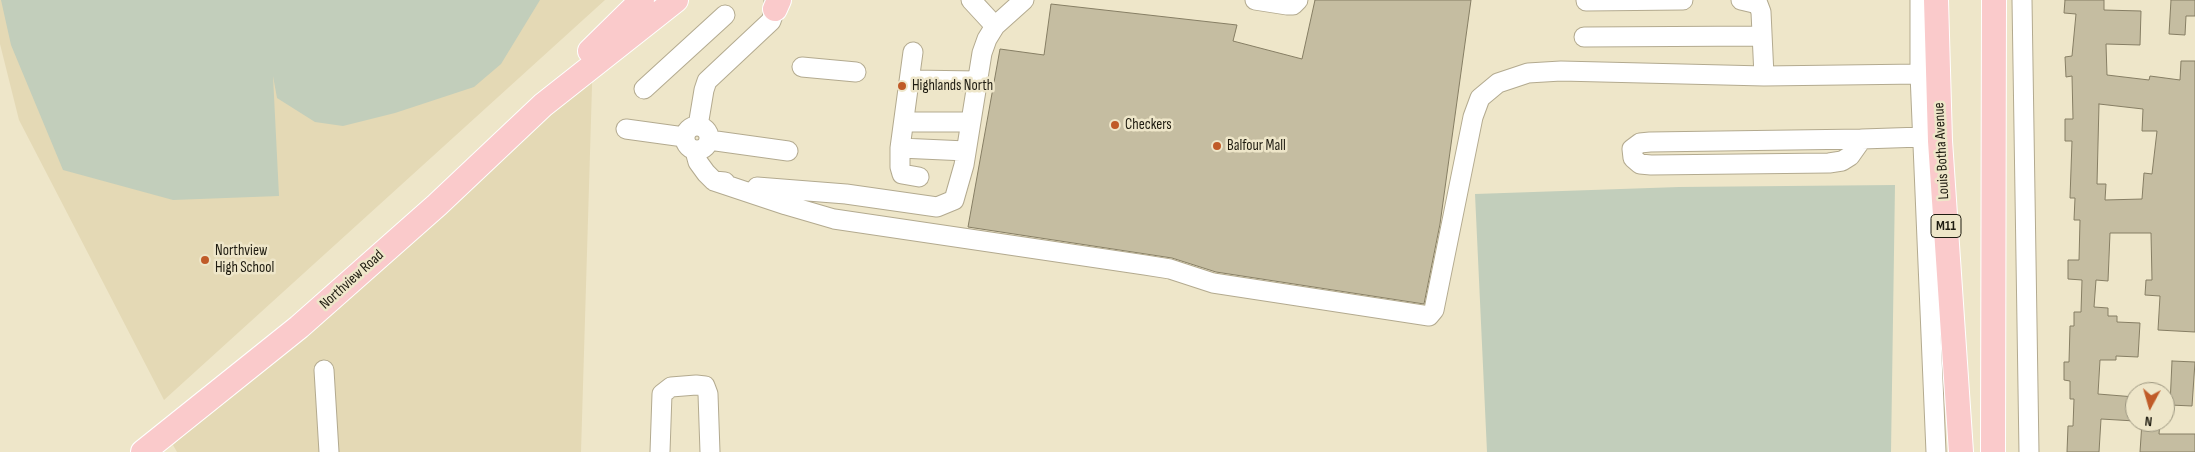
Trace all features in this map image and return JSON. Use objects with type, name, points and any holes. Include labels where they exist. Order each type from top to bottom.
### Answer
[{"type":"main road","name":"Northview Road","points":[[543,105],[591,50],[642,0]]},
{"type":"main road","name":"Northview Road","points":[[151,450],[299,327],[437,205],[543,105],[676,0]]},
{"type":"main road","name":"Louis Botha Avenue","points":[[1936,0],[1940,141],[1961,452]]},
{"type":"main road","points":[[1994,0],[1994,452]]},
{"type":"street","points":[[971,0],[995,26]]},
{"type":"street","points":[[1255,0],[1287,5],[1293,5],[1298,0]]},
{"type":"street","points":[[1586,1],[1683,0]]},
{"type":"street","points":[[1742,0],[1752,1],[1760,8],[1764,76]]},
{"type":"street","name":"Louis Botha Avenue","points":[[1920,0],[1922,137],[1936,452]]},
{"type":"street","points":[[2022,0],[2029,452]]},
{"type":"street","points":[[714,181],[783,191],[846,194],[937,207],[954,200],[959,190],[982,53],[995,26],[1022,1]]},
{"type":"street","points":[[776,3],[771,21],[708,81],[704,90],[697,138],[698,162],[714,181],[834,219],[1170,269],[1213,283],[1429,316],[1434,310],[1473,117],[1480,98],[1498,83],[1528,73],[1561,71],[1764,76],[1920,74]]},
{"type":"street","points":[[644,89],[725,15]]},
{"type":"street","points":[[1584,38],[1762,36]]},
{"type":"street","points":[[913,52],[911,80],[900,148],[900,167],[902,174],[919,177]]},
{"type":"street","points":[[802,67],[856,72]]},
{"type":"street","points":[[911,80],[978,81]]},
{"type":"street","points":[[904,122],[971,122]]},
{"type":"street","points":[[626,129],[788,151]]},
{"type":"street","points":[[1862,139],[1850,156],[1842,161],[1830,163],[1651,165],[1640,164],[1633,158],[1632,149],[1640,143],[1650,142],[1922,137]]},
{"type":"street","points":[[900,148],[966,151]]},
{"type":"street","points":[[324,370],[329,452]]},
{"type":"street","points":[[660,452],[662,394],[670,387],[696,385],[705,386],[708,394],[710,452]]},
{"type":"shaded area","name":"Northview High School","points":[[0,0],[605,0],[164,400],[19,120],[0,44]]},
{"type":"shaded area","points":[[593,53],[581,452],[177,452],[173,445]]},
{"type":"green space","points":[[1,0],[540,0],[501,64],[474,87],[395,113],[343,126],[315,122],[277,98],[273,76],[279,196],[173,200],[63,170],[11,45]]},
{"type":"green space","points":[[1895,185],[1891,452],[1487,452],[1475,194],[1679,187]]},
{"type":"building","name":"Balfour Mall","points":[[1315,0],[1471,0],[1440,224],[1424,304],[1216,272],[1172,258],[968,227],[1000,49],[1044,55],[1051,4],[1237,25],[1233,41],[1302,59]]},
{"type":"building","points":[[2065,0],[2104,0],[2104,10],[2141,11],[2140,45],[2106,44],[2107,75],[2149,80],[2150,76],[2180,80],[2181,61],[2195,61],[2195,332],[2158,330],[2160,296],[2145,295],[2146,280],[2152,280],[2151,233],[2110,233],[2108,281],[2096,280],[2094,307],[2108,308],[2108,316],[2117,316],[2117,322],[2140,323],[2138,357],[2116,356],[2116,360],[2100,360],[2098,394],[2125,396],[2125,420],[2101,419],[2099,452],[2067,452],[2068,426],[2073,426],[2074,399],[2070,399],[2070,381],[2064,380],[2064,362],[2069,362],[2070,326],[2074,326],[2074,312],[2081,312],[2082,280],[2068,279],[2068,260],[2079,260],[2080,220],[2074,220],[2075,198],[2070,198],[2072,141],[2065,141],[2065,119],[2073,119],[2072,76],[2066,77],[2065,57],[2072,56],[2076,14],[2064,13]],"holes":[[[2099,104],[2143,109],[2142,131],[2157,131],[2152,174],[2144,173],[2142,199],[2105,200],[2106,184],[2097,184]]]},
{"type":"building","points":[[2171,0],[2195,0],[2195,16],[2186,16],[2185,35],[2169,34]]},
{"type":"building","points":[[2172,361],[2195,362],[2192,406],[2175,405],[2175,382],[2171,382]]},
{"type":"building","points":[[2141,432],[2195,434],[2195,452],[2140,452]]},
{"type":"place","name":"Highlands North","points":[[902,86]]},
{"type":"place","name":"Checkers","points":[[1115,125]]},
{"type":"place","name":"Balfour Mall","points":[[1217,146]]},
{"type":"place","name":"Northview High School","points":[[205,260]]}]
